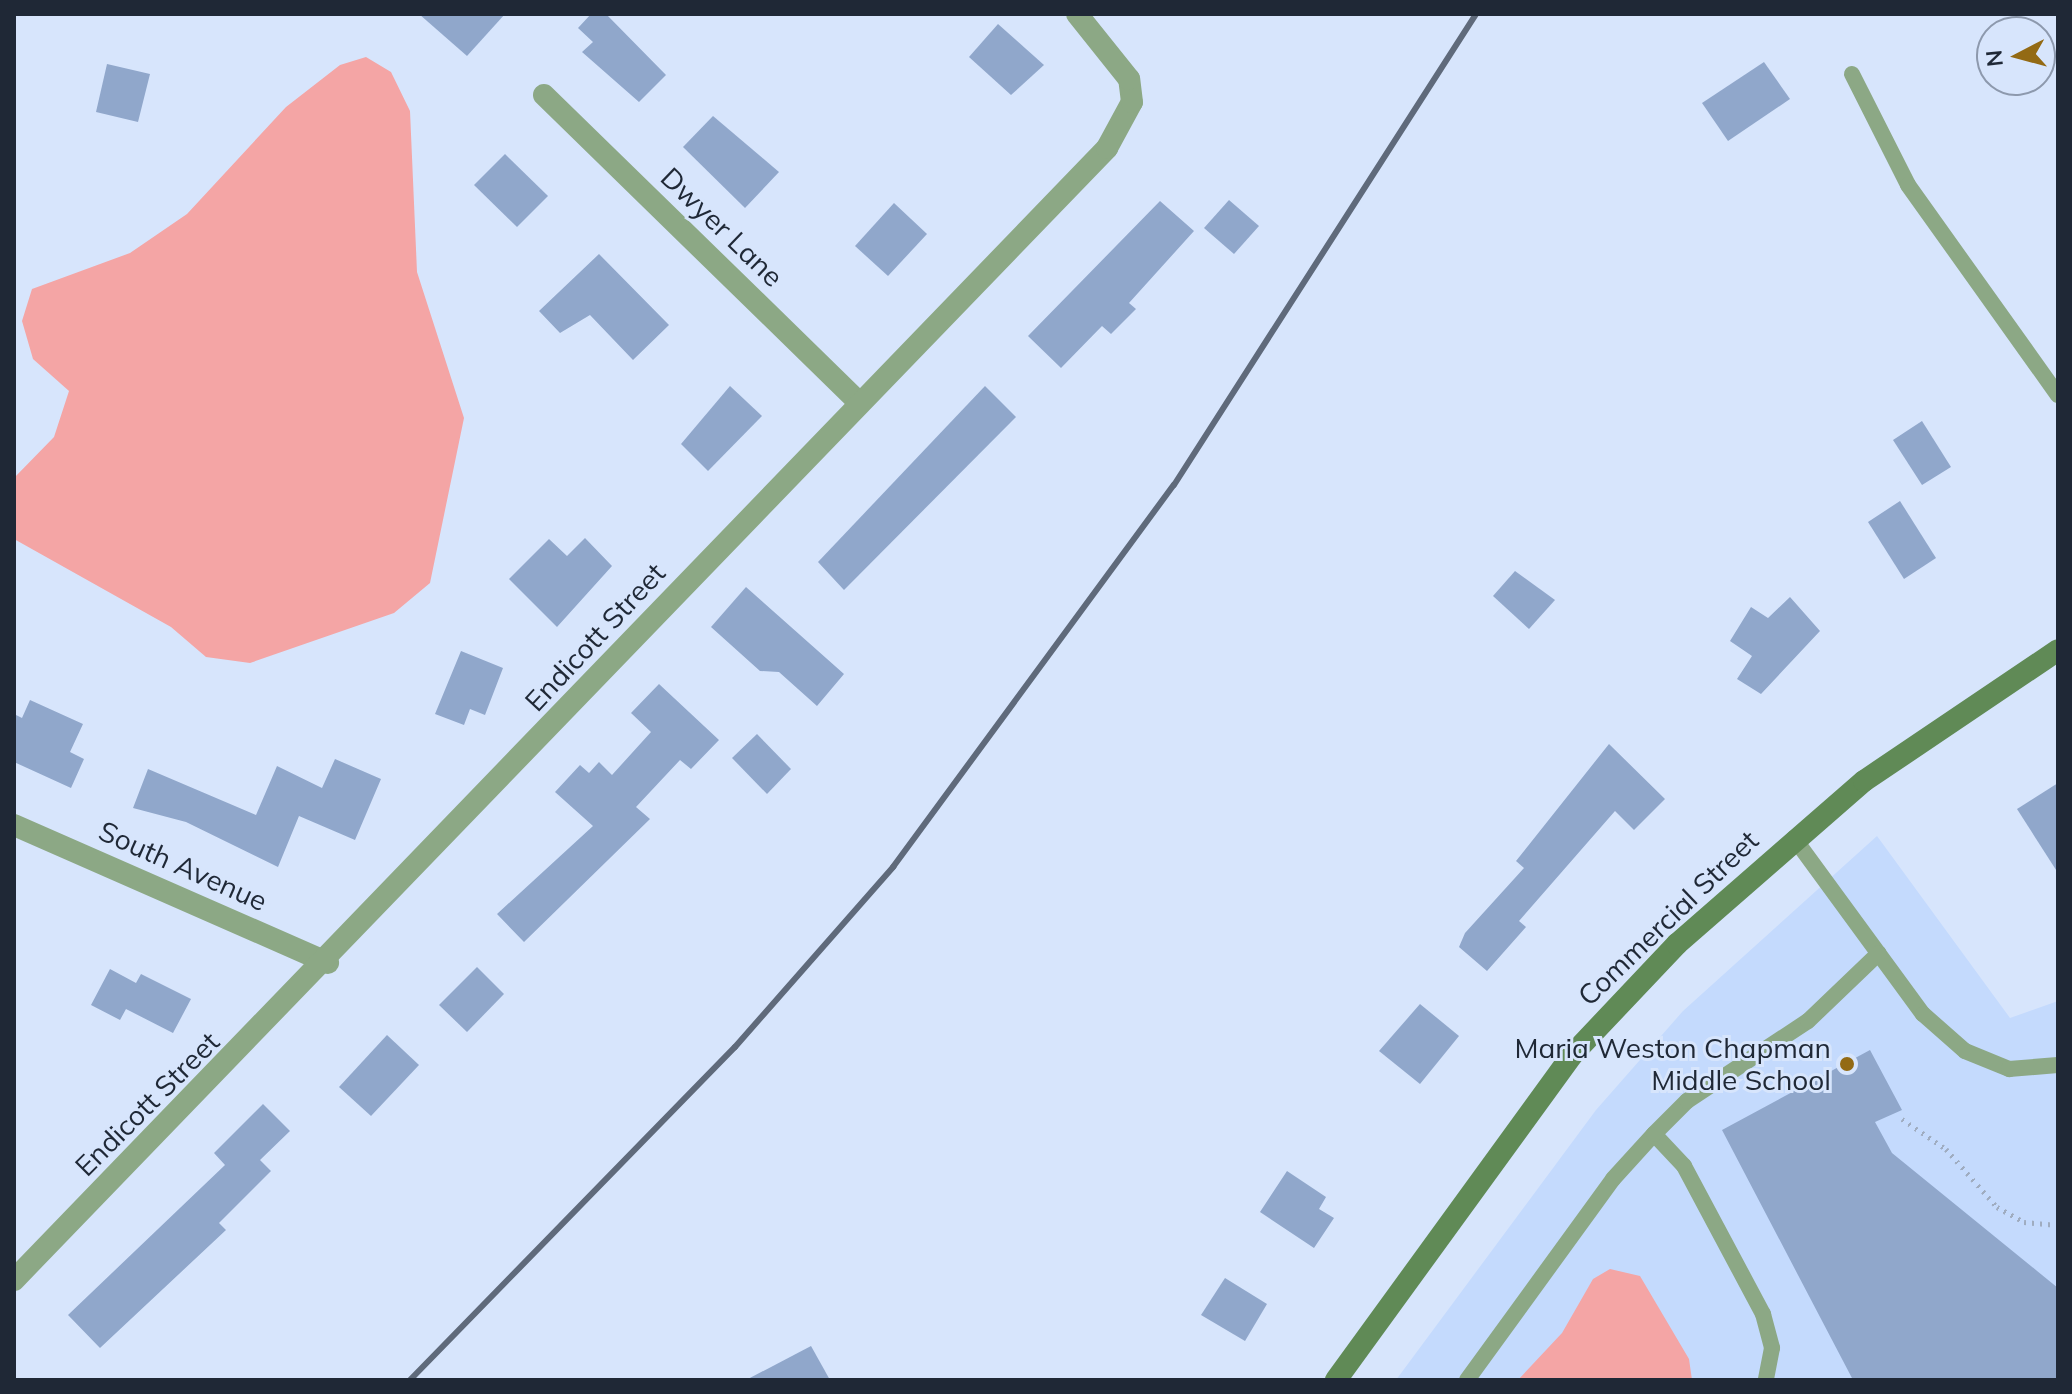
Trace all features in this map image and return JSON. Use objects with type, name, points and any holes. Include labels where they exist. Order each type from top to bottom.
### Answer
[{"type":"main road","name":"Commercial Street","points":[[1336,1380],[1572,1055],[1677,944],[1794,838],[1864,781],[2058,650]]},
{"type":"street","name":"Endicott Street","points":[[14,1280],[328,963],[1124,123],[1129,79],[1077,14]]},
{"type":"street","name":"Dwyer Lane","points":[[544,95],[859,402]]},
{"type":"street","name":"South Avenue","points":[[14,825],[328,963]]},
{"type":"lane","points":[[1852,74],[1908,185],[2058,395]]},
{"type":"lane","points":[[1794,838],[1923,1014],[1965,1051],[2009,1069],[2058,1065]]},
{"type":"lane","points":[[1467,1380],[1613,1179],[1654,1134],[1687,1101],[1808,1021],[1879,953]]},
{"type":"lane","points":[[1654,1134],[1684,1166],[1763,1314],[1772,1348],[1766,1380]]},
{"type":"path","points":[[1902,1119],[1946,1149],[1997,1207],[2024,1222],[2058,1225]]},
{"type":"shaded area","points":[[366,57],[391,72],[410,111],[417,272],[464,418],[430,583],[394,613],[250,663],[206,657],[171,627],[14,539],[14,478],[54,437],[69,391],[33,359],[22,321],[32,289],[130,253],[187,214],[286,107],[340,65]]},
{"type":"shaded area","name":"Maria Weston Chapman Middle School","points":[[1877,836],[2010,1018],[2058,1001],[2058,1380],[1396,1380],[1596,1110],[1683,1011]]},
{"type":"shaded area","points":[[1610,1269],[1640,1276],[1689,1359],[1692,1380],[1518,1380],[1562,1333],[1593,1279]]},
{"type":"building","points":[[419,14],[505,14],[467,56]]},
{"type":"building","points":[[591,14],[606,14],[666,75],[639,102],[582,52],[593,42],[578,28]]},
{"type":"building","points":[[998,24],[1044,65],[1011,95],[969,57]]},
{"type":"building","points":[[1764,62],[1790,99],[1728,141],[1702,103]]},
{"type":"building","points":[[107,64],[150,74],[138,122],[96,112]]},
{"type":"building","points":[[713,116],[779,172],[745,208],[683,147]]},
{"type":"building","points":[[505,154],[548,196],[517,227],[474,185]]},
{"type":"building","points":[[1229,200],[1259,226],[1234,254],[1204,228]]},
{"type":"building","points":[[1160,201],[1194,231],[1129,303],[1136,309],[1111,334],[1102,326],[1061,368],[1028,336]]},
{"type":"building","points":[[894,203],[927,234],[888,276],[855,246]]},
{"type":"building","points":[[599,254],[669,325],[633,360],[590,315],[560,333],[539,311]]},
{"type":"building","points":[[730,386],[762,416],[708,471],[681,444]]},
{"type":"building","points":[[985,386],[1016,417],[844,590],[818,562]]},
{"type":"building","points":[[1922,421],[1951,467],[1922,485],[1893,440]]},
{"type":"building","points":[[1900,501],[1936,558],[1904,579],[1868,522]]},
{"type":"building","points":[[585,538],[612,566],[557,627],[509,579],[549,539],[567,556]]},
{"type":"building","points":[[1515,571],[1555,600],[1529,629],[1493,596]]},
{"type":"building","points":[[746,587],[844,674],[817,706],[779,672],[760,671],[711,627]]},
{"type":"building","points":[[1790,597],[1820,631],[1761,694],[1737,679],[1752,656],[1730,641],[1751,607],[1768,618]]},
{"type":"building","points":[[461,651],[503,668],[485,715],[470,709],[464,725],[435,714]]},
{"type":"building","points":[[659,684],[719,740],[691,769],[680,760],[636,807],[650,819],[524,942],[497,914],[593,826],[555,792],[580,765],[589,773],[599,762],[612,775],[651,732],[631,713]]},
{"type":"building","points":[[30,700],[83,724],[70,752],[84,759],[71,788],[14,762],[14,714],[22,718]]},
{"type":"building","points":[[757,734],[791,769],[767,794],[732,758]]},
{"type":"building","points":[[1609,744],[1665,799],[1634,830],[1615,811],[1519,921],[1526,927],[1487,971],[1459,947],[1465,933],[1524,868],[1516,861]]},
{"type":"building","points":[[335,759],[381,779],[355,840],[299,816],[278,867],[186,822],[133,808],[148,769],[256,815],[277,766],[322,788]]},
{"type":"building","points":[[2058,783],[2058,873],[2017,809]]},
{"type":"building","points":[[477,967],[504,994],[467,1032],[439,1005]]},
{"type":"building","points":[[110,969],[136,983],[141,974],[191,999],[173,1033],[126,1009],[120,1020],[91,1005]]},
{"type":"building","points":[[1420,1004],[1459,1036],[1420,1084],[1379,1051]]},
{"type":"building","points":[[387,1035],[419,1065],[371,1116],[339,1087]]},
{"type":"building","points":[[1870,1050],[1902,1110],[1875,1122],[1892,1153],[2058,1288],[2058,1380],[1853,1380],[1722,1130]]},
{"type":"building","points":[[263,1104],[290,1131],[260,1160],[271,1171],[219,1223],[226,1230],[100,1348],[68,1315],[225,1165],[214,1153]]},
{"type":"building","points":[[1287,1171],[1326,1197],[1319,1209],[1334,1218],[1314,1248],[1260,1212]]},
{"type":"building","points":[[1225,1278],[1267,1304],[1245,1341],[1201,1315]]},
{"type":"building","points":[[811,1346],[830,1380],[746,1380]]},
{"type":"railway","points":[[410,1380],[735,1047],[893,867],[1174,485],[1476,14]]},
{"type":"place","name":"Maria Weston Chapman Middle School","points":[[1847,1064]]}]
